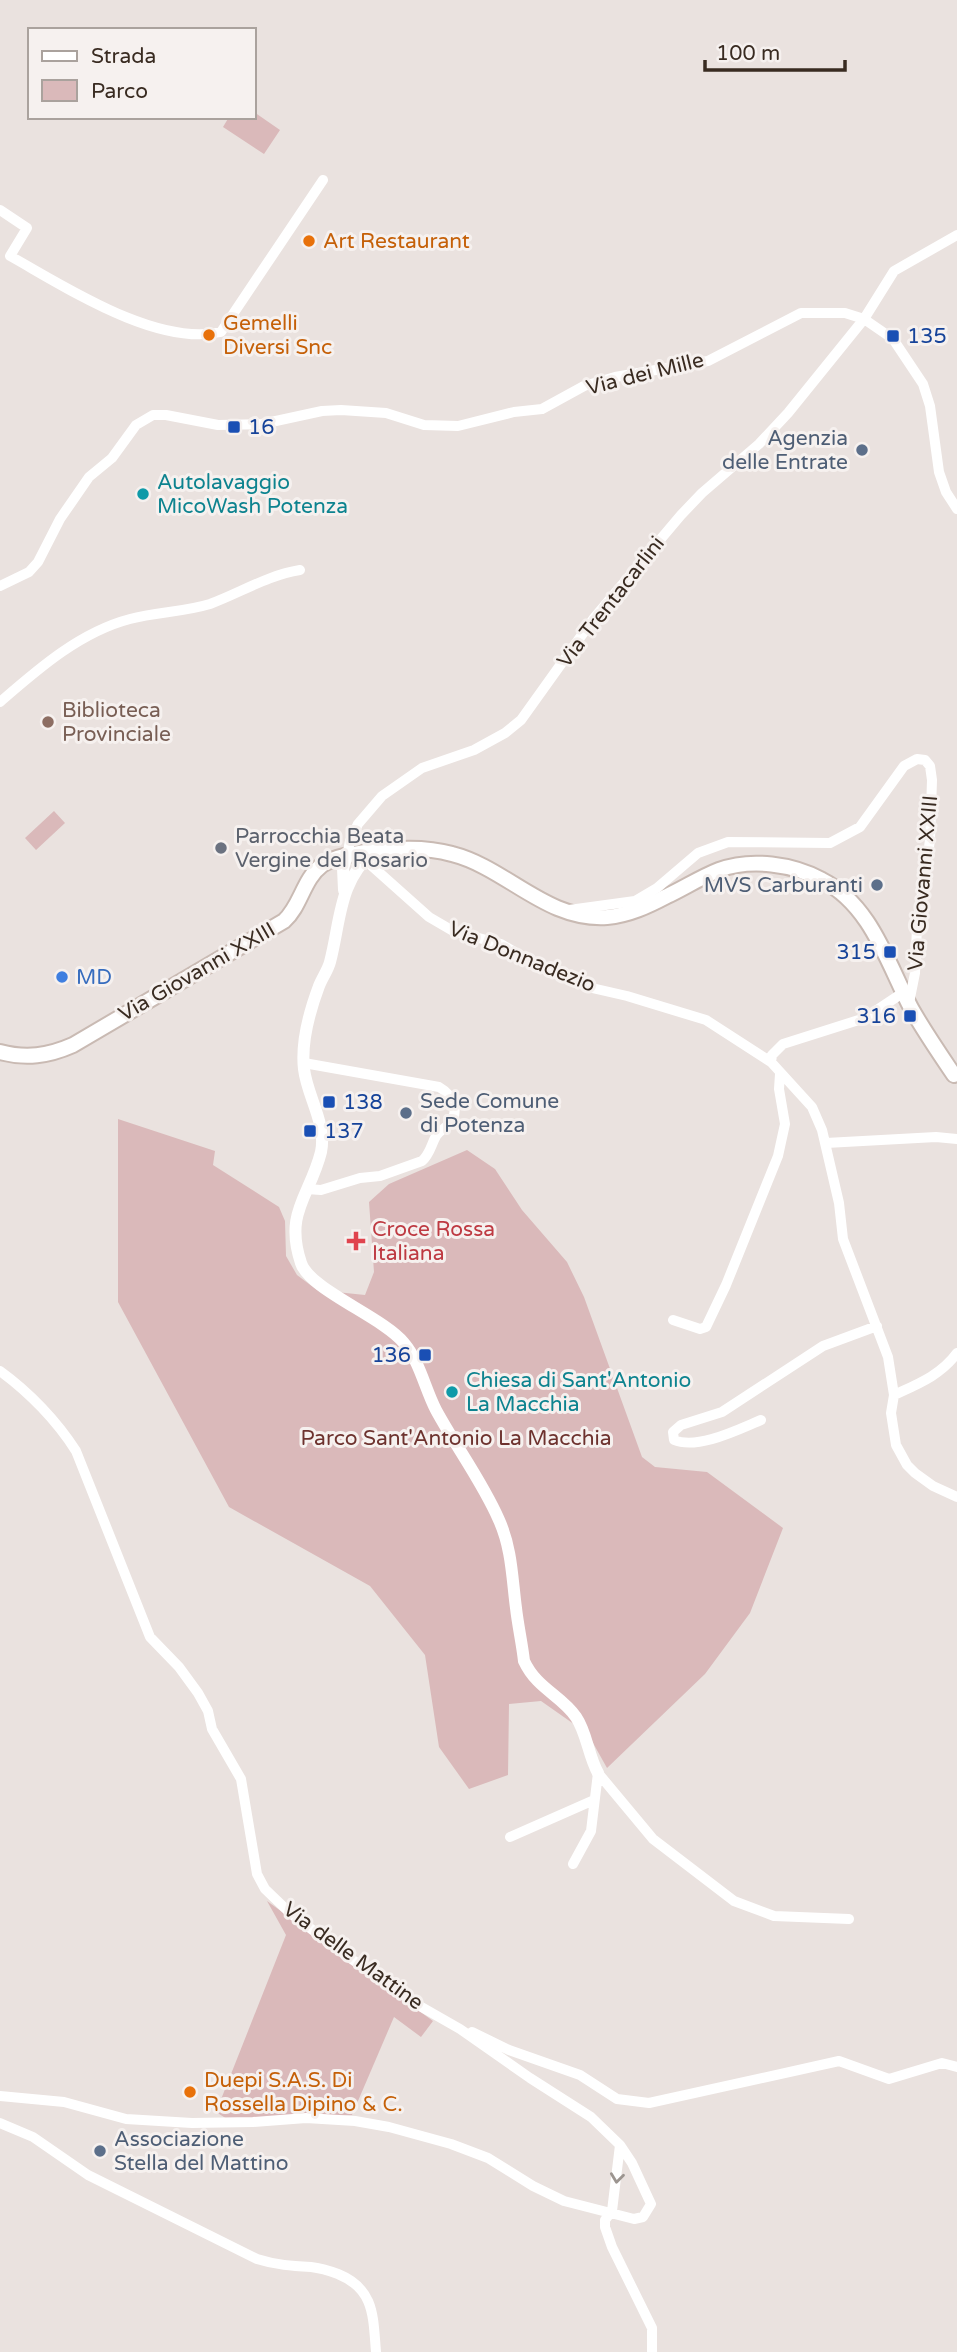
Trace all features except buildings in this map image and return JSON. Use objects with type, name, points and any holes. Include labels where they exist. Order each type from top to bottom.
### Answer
[{"type":"main road","name":"Via Giovanni XXIII","points":[[0,1052],[35,1057],[72,1045],[284,921],[293,913],[308,880],[321,866],[347,856],[416,849],[451,853],[565,911],[606,917],[646,907],[720,870],[743,865],[770,865],[792,869],[824,881],[846,896],[862,913],[923,1030],[954,1075]]},
{"type":"street","points":[[0,209],[27,228],[5,253],[97,304],[152,327],[189,333],[214,333],[221,332],[323,180]]},
{"type":"street","points":[[957,235],[894,271],[864,318],[893,339],[920,376],[930,406],[939,472],[946,492],[957,509]]},
{"type":"street","name":"Via dei Mille","points":[[0,586],[29,572],[38,562],[60,519],[89,477],[112,458],[136,425],[153,415],[218,425],[262,424],[322,411],[341,410],[386,414],[424,425],[458,426],[514,412],[542,409],[584,386],[615,377],[644,370],[689,366],[708,360],[801,313],[829,311],[864,318]]},
{"type":"street","name":"Via Trentacarlini","points":[[347,856],[349,841],[358,824],[382,796],[422,768],[474,750],[505,733],[521,720],[594,618],[681,514],[776,426],[864,318]]},
{"type":"street","points":[[0,702],[38,670],[85,637],[102,629],[127,620],[209,604],[280,573],[300,570]]},
{"type":"street","name":"Via Giovanni XXIII","points":[[565,911],[635,901],[657,888],[698,853],[728,842],[830,843],[860,827],[904,766],[917,759],[925,760],[930,766],[932,780],[930,840],[917,927],[915,974],[906,998]]},
{"type":"street","points":[[369,855],[348,875],[330,964],[320,985],[304,1052],[304,1063],[322,1136],[321,1151],[296,1215],[293,1231],[301,1264],[315,1282],[352,1304],[404,1342],[436,1410],[488,1497],[500,1523],[511,1556],[524,1661],[531,1675],[575,1716],[584,1735],[589,1757],[598,1773],[653,1839],[734,1901],[774,1916],[849,1919]]},
{"type":"street","name":"Via Donnadezio","points":[[369,855],[429,917],[453,930],[466,936],[501,944],[538,966],[592,988],[706,1020],[771,1062],[812,1107],[825,1143],[839,1203],[843,1239],[888,1357],[894,1395],[891,1413],[893,1433],[901,1454],[907,1465],[924,1480],[957,1497]]},
{"type":"street","points":[[347,856],[342,868],[348,875]]},
{"type":"street","points":[[321,866],[348,875]]},
{"type":"street","points":[[771,1062],[772,1055],[782,1044],[865,1018],[906,998]]},
{"type":"street","points":[[304,1063],[439,1087],[452,1097],[455,1105],[452,1121],[436,1136],[422,1161],[380,1177],[360,1178],[321,1190],[307,1189]]},
{"type":"street","points":[[673,1320],[700,1328],[706,1327],[726,1284],[778,1156],[785,1124],[779,1089],[780,1074]]},
{"type":"street","points":[[825,1143],[936,1137],[957,1139]]},
{"type":"street","points":[[761,1420],[705,1440],[679,1442],[674,1440],[673,1436],[675,1429],[681,1425],[706,1419],[738,1403],[823,1346],[877,1326]]},
{"type":"street","points":[[894,1395],[947,1367],[957,1353]]},
{"type":"street","name":"Via delle Mattine","points":[[0,1371],[43,1410],[76,1451],[150,1637],[179,1667],[198,1693],[208,1712],[212,1729],[241,1779],[257,1874],[265,1889],[290,1913],[347,1956],[591,2117],[620,2145],[632,2163],[651,2204],[647,2213],[639,2218],[613,2212]]},
{"type":"street","points":[[573,1864],[591,1831],[598,1773]]},
{"type":"street","points":[[510,1836],[594,1800]]},
{"type":"street","points":[[460,2029],[580,2075],[617,2099],[649,2103],[839,2061],[889,2079],[942,2063],[957,2067]]},
{"type":"street","points":[[0,2096],[64,2102],[126,2119],[192,2123],[306,2118],[355,2121],[389,2127],[451,2144],[488,2158],[533,2186],[564,2201],[613,2212]]},
{"type":"street","points":[[0,2123],[33,2137],[88,2175],[257,2259],[277,2265],[319,2268],[354,2282],[361,2288],[370,2305],[376,2352]]},
{"type":"street","points":[[620,2145],[613,2212],[605,2220],[605,2228],[652,2328],[652,2352]]},
{"type":"green space","points":[[256,113],[280,130],[264,154],[223,127],[228,119],[256,119]]},
{"type":"green space","points":[[54,811],[65,823],[36,850],[25,838]]},
{"type":"green space","name":"Parco Sant'Antonio La Macchia","points":[[118,1119],[215,1151],[213,1165],[279,1207],[285,1221],[286,1256],[297,1275],[317,1290],[365,1295],[374,1272],[369,1202],[389,1184],[467,1150],[495,1169],[522,1210],[567,1262],[584,1297],[642,1457],[655,1467],[707,1472],[783,1528],[750,1613],[705,1674],[607,1768],[588,1734],[541,1701],[509,1704],[508,1775],[469,1789],[439,1747],[425,1655],[370,1586],[229,1507],[118,1302]]},
{"type":"green space","points":[[267,1901],[433,2021],[421,2037],[394,2017],[352,2115],[227,2119],[216,2112],[286,1935]]},
{"type":"place","name":"Art Restaurant","points":[[309,241]]},
{"type":"place","name":"Gemelli Diversi Snc","points":[[209,335]]},
{"type":"place","name":"135","points":[[893,336]]},
{"type":"place","name":"16","points":[[234,427]]},
{"type":"place","name":"Agenzia delle Entrate","points":[[862,450]]},
{"type":"place","name":"Autolavaggio MicoWash Potenza","points":[[143,494]]},
{"type":"place","name":"Biblioteca Provinciale","points":[[48,722]]},
{"type":"place","name":"Parrocchia Beata Vergine del Rosario","points":[[221,848]]},
{"type":"place","name":"MVS Carburanti","points":[[877,885]]},
{"type":"place","name":"315","points":[[890,952]]},
{"type":"place","name":"MD","points":[[62,977]]},
{"type":"place","name":"316","points":[[910,1016]]},
{"type":"place","name":"138","points":[[329,1102]]},
{"type":"place","name":"Sede Comune di Potenza","points":[[406,1113]]},
{"type":"place","name":"137","points":[[310,1131]]},
{"type":"place","name":"Croce Rossa Italiana","points":[[356,1241]]},
{"type":"place","name":"136","points":[[425,1355]]},
{"type":"place","name":"Chiesa di Sant'Antonio La Macchia","points":[[452,1392]]},
{"type":"place","name":"Duepi S.A.S. Di Rossella Dipino & C.","points":[[190,2092]]},
{"type":"place","name":"Associazione Stella del Mattino","points":[[100,2151]]}]
